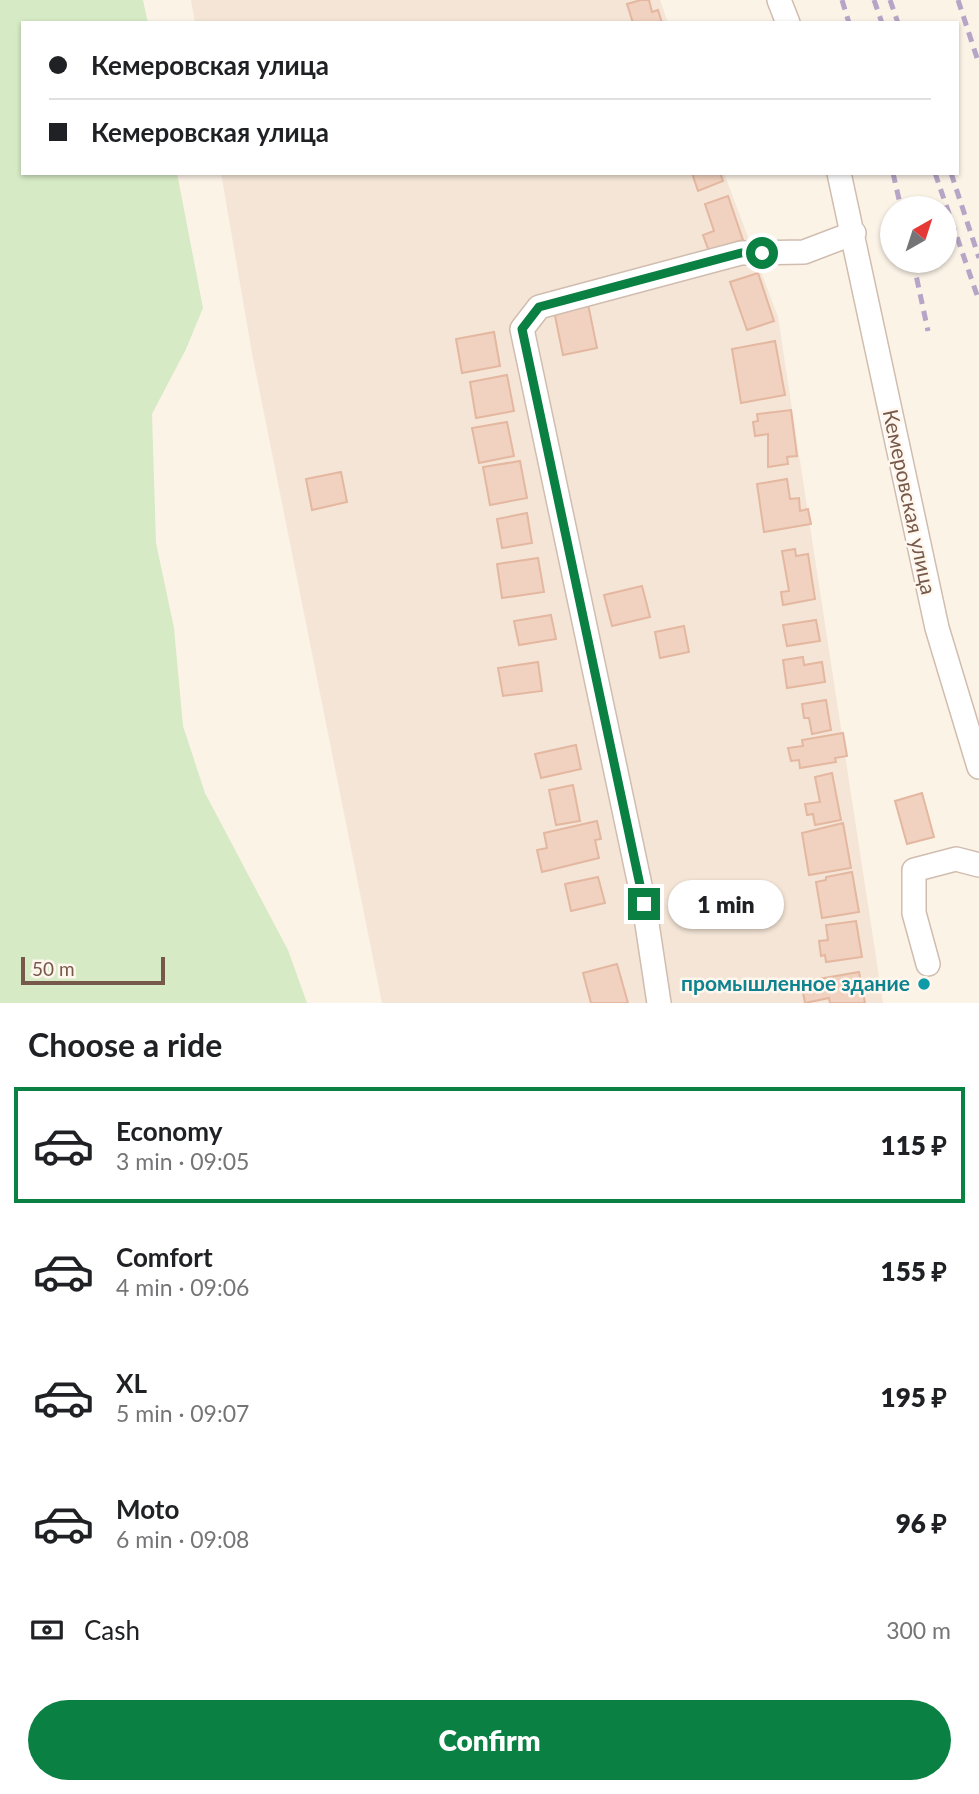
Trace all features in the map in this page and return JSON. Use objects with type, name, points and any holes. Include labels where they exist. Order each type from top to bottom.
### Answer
[{"type":"street","points":[[779,0],[787,21]]},
{"type":"street","name":"Кемеровская улица","points":[[840,175],[937,628],[979,767]]},
{"type":"street","points":[[659,1003],[644,904],[522,329],[539,307],[741,253],[804,252],[854,233]]},
{"type":"street","points":[[928,964],[914,914],[915,870],[956,859],[979,865]]},
{"type":"shaded area","points":[[191,0],[660,0],[667,21],[195,21]]},
{"type":"shaded area","points":[[221,175],[725,175],[778,317],[883,1003],[382,1003],[252,353]]},
{"type":"green space","points":[[0,0],[143,0],[148,21],[21,21],[21,175],[177,175],[203,308],[186,349],[152,414],[156,543],[174,628],[183,726],[205,793],[288,950],[307,1003],[0,1003]]},
{"type":"building","points":[[649,0],[652,12],[658,10],[661,21],[632,21],[627,4]]},
{"type":"building","points":[[693,175],[721,175],[723,181],[698,191]]},
{"type":"building","points":[[728,196],[743,240],[723,246],[711,257],[703,235],[714,231],[705,204]]},
{"type":"building","points":[[758,273],[774,321],[747,330],[730,282]]},
{"type":"building","points":[[588,304],[597,348],[563,355],[554,311]]},
{"type":"building","points":[[494,332],[500,366],[462,373],[456,339]]},
{"type":"building","points":[[775,341],[785,395],[741,403],[732,349]]},
{"type":"building","points":[[507,375],[514,411],[476,418],[470,382]]},
{"type":"building","points":[[791,410],[797,456],[787,457],[788,464],[768,467],[768,434],[755,436],[753,422],[758,421],[757,414]]},
{"type":"building","points":[[507,422],[514,456],[479,463],[472,428]]},
{"type":"building","points":[[520,461],[527,498],[490,505],[483,467]]},
{"type":"building","points":[[341,472],[347,502],[312,510],[306,479]]},
{"type":"building","points":[[787,479],[790,499],[799,498],[800,511],[808,509],[811,524],[764,532],[757,484]]},
{"type":"building","points":[[527,513],[532,543],[502,548],[497,519]]},
{"type":"building","points":[[795,549],[796,556],[808,554],[815,599],[783,605],[781,592],[789,591],[782,551]]},
{"type":"building","points":[[538,558],[544,592],[502,598],[497,564]]},
{"type":"building","points":[[642,586],[650,617],[612,626],[604,595]]},
{"type":"building","points":[[551,615],[556,639],[519,645],[514,621]]},
{"type":"building","points":[[816,620],[820,641],[787,646],[783,625]]},
{"type":"building","points":[[684,626],[689,652],[660,658],[655,632]]},
{"type":"building","points":[[803,657],[804,665],[822,662],[825,682],[787,688],[783,660]]},
{"type":"building","points":[[538,662],[542,691],[503,696],[498,668]]},
{"type":"building","points":[[826,700],[831,730],[812,734],[809,718],[804,718],[802,704]]},
{"type":"building","points":[[843,733],[847,756],[835,758],[836,762],[800,768],[799,760],[791,761],[788,748],[803,746],[802,740]]},
{"type":"building","points":[[576,745],[581,769],[541,778],[535,754]]},
{"type":"building","points":[[832,773],[841,820],[815,825],[813,814],[807,815],[805,804],[820,802],[815,777]]},
{"type":"building","points":[[573,785],[580,821],[556,825],[549,790]]},
{"type":"building","points":[[922,793],[934,837],[907,844],[895,801]]},
{"type":"building","points":[[597,821],[601,839],[595,840],[599,858],[542,872],[537,850],[547,848],[544,833]]},
{"type":"building","points":[[843,823],[851,868],[809,875],[802,833]]},
{"type":"building","points":[[852,872],[859,912],[822,918],[816,882],[826,880],[826,877]]},
{"type":"building","points":[[598,877],[605,903],[571,911],[565,884]]},
{"type":"building","points":[[856,921],[862,957],[826,962],[825,955],[821,956],[819,941],[828,940],[826,925]]},
{"type":"building","points":[[617,964],[628,1003],[591,1003],[583,973]]},
{"type":"building","points":[[859,972],[865,1003],[830,1003],[829,998],[805,1003],[801,982]]},
{"type":"railway","points":[[842,0],[848,21]]},
{"type":"railway","points":[[874,0],[881,21]]},
{"type":"railway","points":[[890,0],[897,21]]},
{"type":"railway","points":[[958,0],[979,64]]},
{"type":"railway","points":[[893,175],[898,196]]},
{"type":"railway","points":[[936,175],[979,301]]},
{"type":"railway","points":[[952,175],[979,258]]},
{"type":"railway","points":[[916,273],[928,331]]},
{"type":"place","name":"промышленное здание","points":[[924,984]]},
{"type":"route","points":[[644,904],[522,329],[539,307],[741,253],[762,253]]}]
